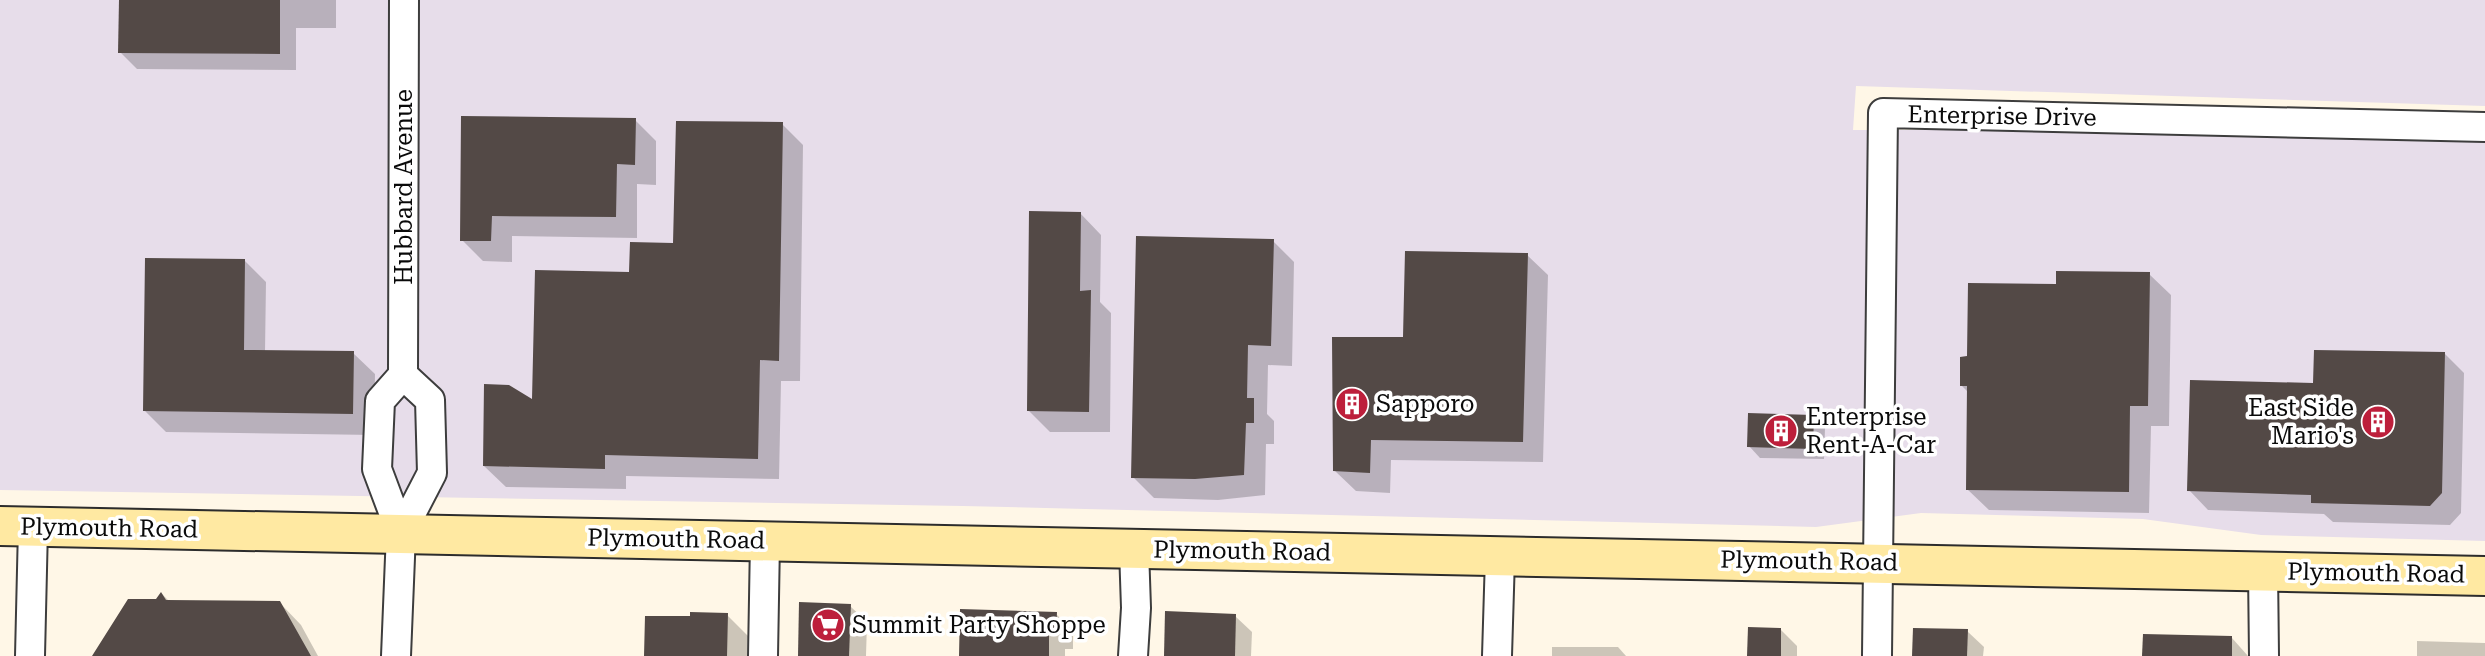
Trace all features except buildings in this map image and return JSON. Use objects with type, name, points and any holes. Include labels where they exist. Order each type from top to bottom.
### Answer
[{"type":"main road","name":"Plymouth Road","points":[[17,526],[1500,556],[1879,561],[2485,576]]},
{"type":"street","name":"Hubbard Avenue","points":[[403,375],[404,0]]},
{"type":"street","name":"Enterprise Drive","points":[[1879,561],[1883,113],[2485,127]]},
{"type":"street","points":[[396,656],[401,533],[377,469],[380,401],[403,375],[430,400],[432,474],[401,533]]},
{"type":"street","points":[[17,526],[30,656]]},
{"type":"street","points":[[763,656],[765,541]]},
{"type":"street","points":[[1133,656],[1136,608],[1134,549]]},
{"type":"street","points":[[1497,656],[1500,556]]},
{"type":"street","points":[[1877,656],[1879,561]]},
{"type":"street","points":[[2263,570],[2264,656]]},
{"type":"shaded area","points":[[0,0],[2485,0],[2485,106],[1856,86],[1853,130],[2037,130],[2485,141],[2485,541],[2261,535],[2143,519],[1921,513],[1816,527],[963,506],[0,490]]},
{"type":"place","name":"Sapporo","points":[[1352,404]]},
{"type":"place","name":"East Side Mario's","points":[[2378,422]]},
{"type":"place","name":"Enterprise Rent-A-Car","points":[[1781,431]]},
{"type":"place","name":"Summit Party Shoppe","points":[[828,625]]}]
